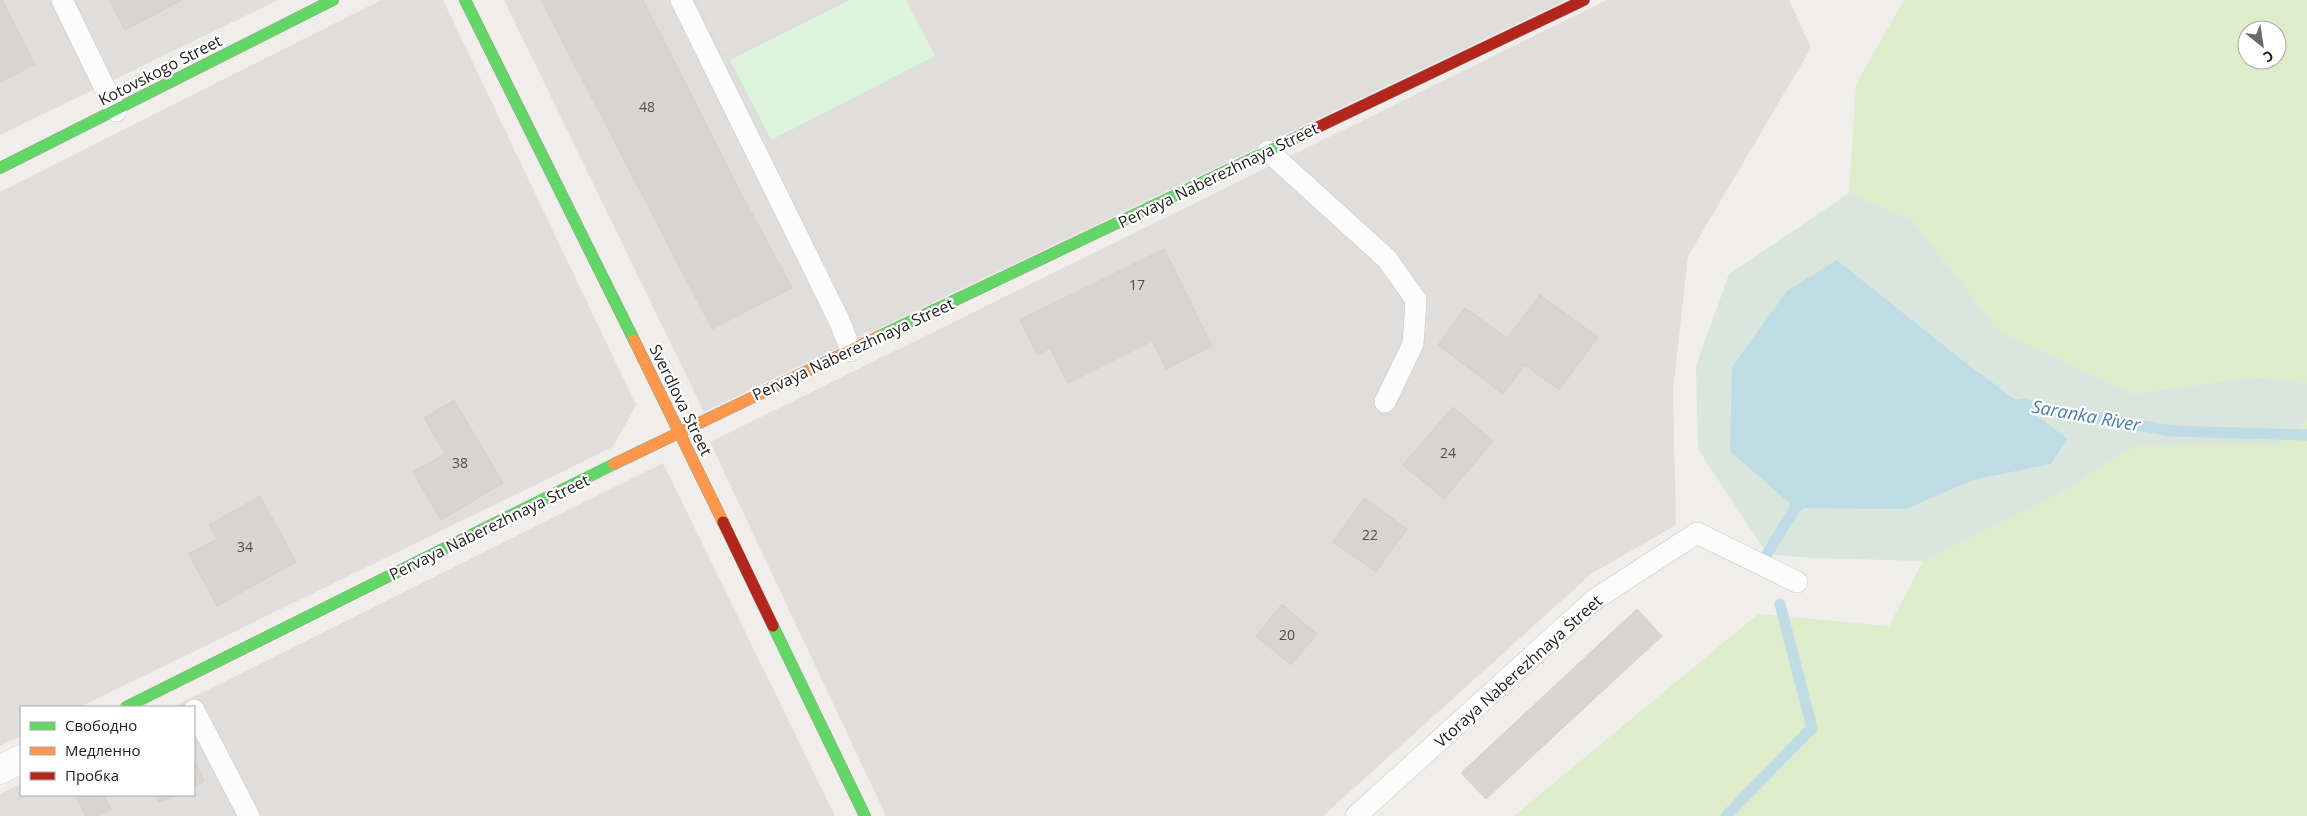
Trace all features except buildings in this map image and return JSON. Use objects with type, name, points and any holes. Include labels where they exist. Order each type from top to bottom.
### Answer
[{"type":"street","name":"Kotovskogo Street","points":[[0,168],[333,0]]},
{"type":"street","name":"Sverdlova Street","points":[[465,0],[679,432],[865,816]]},
{"type":"street","name":"Pervaya Naberezhnaya Street","points":[[128,706],[679,432],[1584,0]]},
{"type":"street","points":[[0,770],[20,760]]},
{"type":"lane","points":[[62,0],[116,111]]},
{"type":"lane","points":[[681,0],[839,320],[851,350]]},
{"type":"lane","points":[[1268,151],[1387,259],[1416,300],[1413,344],[1385,402]]},
{"type":"lane","name":"Vtoraya Naberezhnaya Street","points":[[1356,816],[1594,600],[1697,533],[1797,582]]},
{"type":"lane","points":[[178,681],[191,706]]},
{"type":"lane","points":[[195,713],[249,816]]},
{"type":"shaded area","points":[[0,0],[278,0],[0,135]]},
{"type":"shaded area","points":[[381,0],[443,0],[636,405],[613,447],[82,706],[20,706],[20,736],[0,746],[0,192]]},
{"type":"shaded area","points":[[504,0],[1567,0],[704,412]]},
{"type":"shaded area","points":[[697,0],[833,0],[724,54]]},
{"type":"shaded area","points":[[1607,0],[1789,0],[1811,48],[1688,256],[1673,391],[1676,525],[1591,574],[1323,816],[886,816],[710,442]]},
{"type":"shaded area","points":[[904,83],[987,251],[855,316],[772,148]]},
{"type":"shaded area","points":[[1849,193],[1912,220],[1999,331],[2133,394],[2253,377],[2307,383],[2307,420],[2279,445],[2136,445],[2055,496],[1923,561],[1811,558],[1767,554],[1698,449],[1696,366],[1729,274]],"holes":[[[1837,260],[1961,359],[2068,439],[2051,464],[1973,480],[1906,509]]]},
{"type":"shaded area","points":[[663,463],[835,816],[0,816],[0,794],[20,784],[20,796],[195,796],[195,706],[175,706]]},
{"type":"green space","points":[[850,0],[906,0],[935,56],[771,140],[730,60]]},
{"type":"green space","points":[[1904,0],[2307,0],[2307,383],[2253,377],[2133,394],[1999,331],[1912,220],[1849,193],[1856,84]]},
{"type":"green space","points":[[2307,420],[2307,816],[1514,816],[1758,614],[1889,626],[1923,561],[2055,496],[2136,445],[2279,445]]},
{"type":"water","points":[[1837,260],[1961,359],[2068,439],[2051,464],[1973,480],[1906,509],[1795,508],[1730,451],[1732,367],[1787,291]]},
{"type":"waterway","name":"Saranka River","points":[[2007,408],[2021,404],[2171,431],[2307,435]]},
{"type":"waterway","name":"Saranka River","points":[[1767,554],[1795,508],[1805,499]]},
{"type":"waterway","name":"Saranka River","points":[[1726,816],[1812,728],[1780,604]]},
{"type":"traffic: fast","points":[[0,168],[333,0]]},
{"type":"traffic: fast","points":[[465,0],[634,340]]},
{"type":"traffic: fast","points":[[880,336],[1314,129]]},
{"type":"traffic: fast","points":[[128,706],[614,464]]},
{"type":"traffic: fast","points":[[773,626],[865,816]]},
{"type":"traffic: slow","points":[[614,464],[880,336]]},
{"type":"traffic: slow","points":[[634,340],[723,522]]},
{"type":"traffic: jam","points":[[1314,129],[1584,0]]},
{"type":"traffic: jam","points":[[723,522],[773,626]]}]
